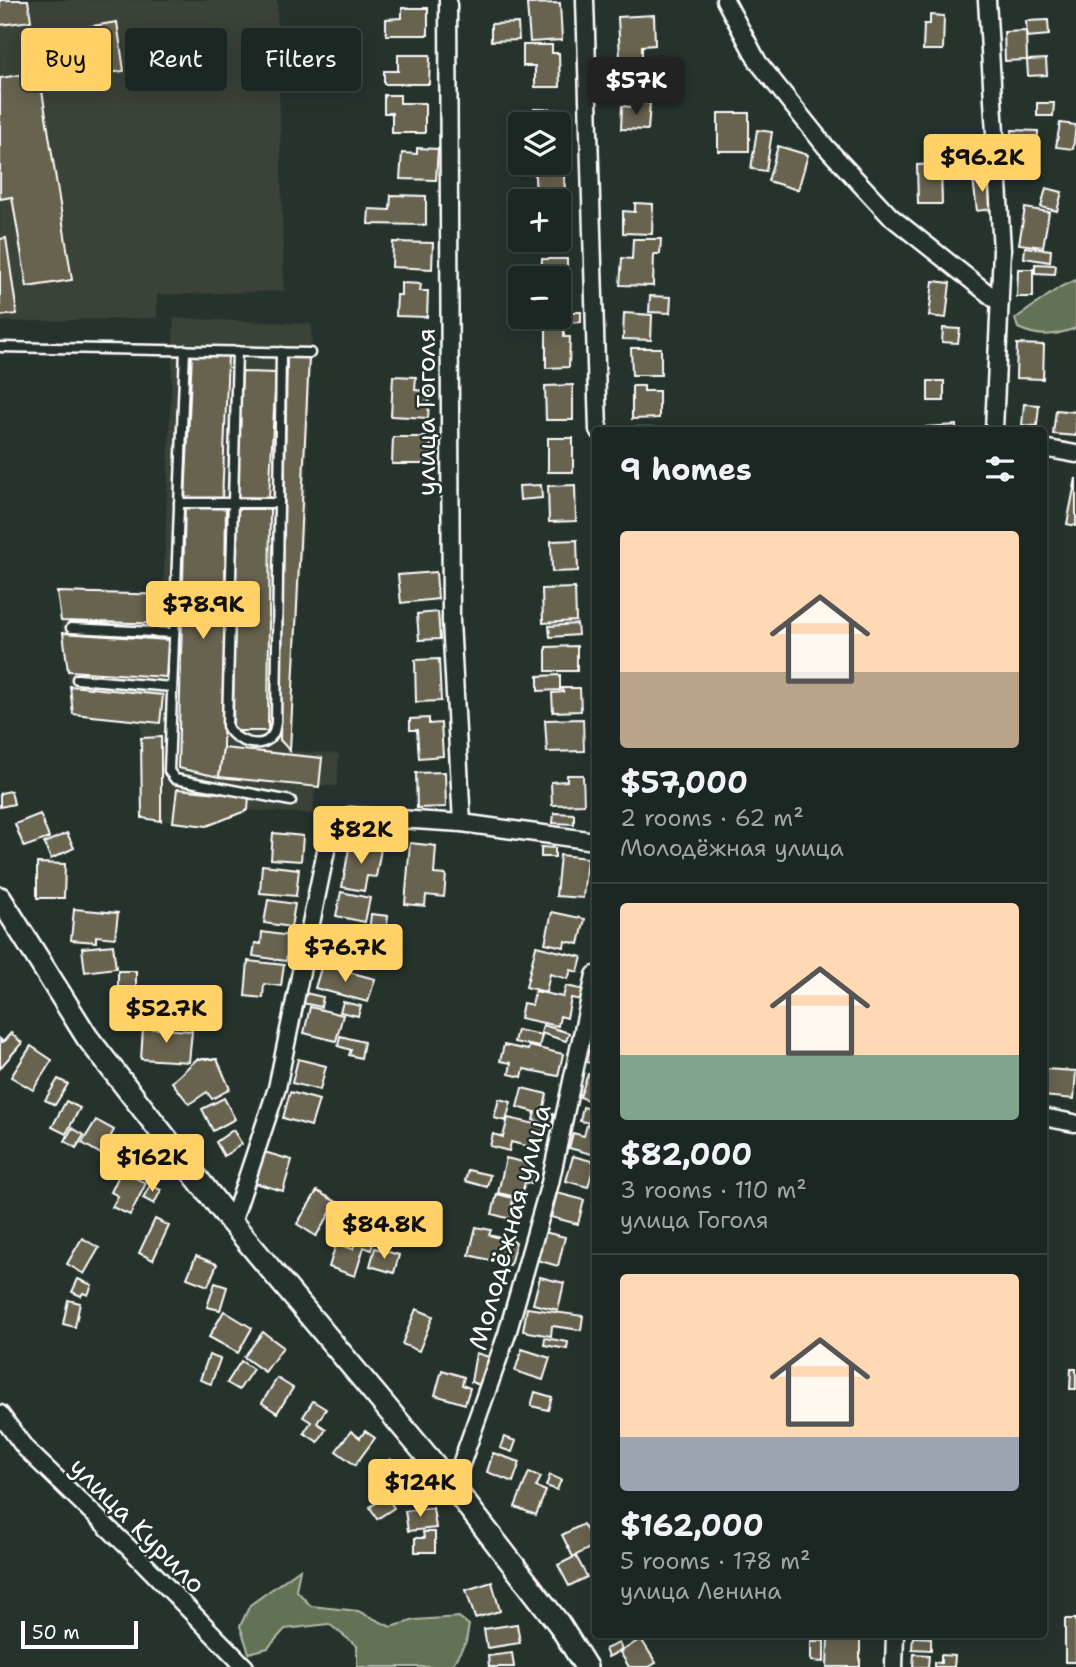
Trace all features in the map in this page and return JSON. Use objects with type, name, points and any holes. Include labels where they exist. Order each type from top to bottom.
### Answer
[{"type":"main road","points":[[0,898],[88,1037],[232,1223],[453,1487],[559,1624],[586,1667]]},
{"type":"street","name":"улица Гоголя","points":[[447,0],[451,621],[462,823]]},
{"type":"street","points":[[585,0],[598,427]]},
{"type":"street","points":[[725,0],[758,62],[825,146],[890,216],[1000,303]]},
{"type":"street","points":[[987,0],[1002,250],[994,427]]},
{"type":"street","points":[[1047,449],[1076,454]]},
{"type":"street","points":[[232,1223],[277,1088],[329,836],[336,823],[350,816],[462,823],[592,841]]},
{"type":"street","name":"Молодёжная улица","points":[[453,1487],[508,1334],[550,1183],[592,989]]},
{"type":"street","points":[[1047,1118],[1074,1123]]},
{"type":"street","name":"улица Курило","points":[[0,1414],[26,1447],[245,1667]]},
{"type":"street","points":[[894,1667],[895,1638]]},
{"type":"lane","points":[[0,347],[310,353]]},
{"type":"lane","points":[[185,350],[169,771],[175,779],[291,801]]},
{"type":"lane","points":[[237,351],[227,726],[237,740],[257,743],[267,741],[273,735],[276,723],[281,352]]},
{"type":"lane","points":[[179,503],[279,503]]},
{"type":"lane","points":[[71,628],[174,634]]},
{"type":"lane","points":[[78,679],[172,687]]},
{"type":"shaded area","points":[[0,0],[277,0],[278,28],[241,28],[241,91],[279,91],[284,291],[157,295],[157,318],[0,322]]},
{"type":"shaded area","points":[[174,318],[312,324],[305,507],[290,751],[339,754],[337,786],[315,785],[313,814],[248,810],[207,826],[142,818],[141,722],[73,714],[57,592],[163,595]]},
{"type":"green space","points":[[1076,280],[1076,328],[1047,335],[1018,328],[1015,319],[1060,287]]},
{"type":"green space","points":[[300,1569],[296,1590],[311,1606],[358,1611],[391,1627],[415,1620],[459,1617],[469,1625],[466,1642],[451,1667],[357,1667],[357,1646],[329,1624],[285,1629],[268,1648],[249,1653],[240,1626],[250,1605]]},
{"type":"building","points":[[0,0],[28,0],[31,21],[0,25]]},
{"type":"building","points":[[560,3],[562,40],[530,42],[527,4]]},
{"type":"building","points":[[402,8],[428,8],[428,35],[386,35],[386,19],[402,18]]},
{"type":"building","points":[[654,15],[655,45],[642,46],[642,57],[620,58],[618,17]]},
{"type":"building","points":[[930,15],[944,16],[943,50],[923,50],[924,24],[930,24]]},
{"type":"building","points":[[1048,20],[1049,35],[1027,37],[1026,21]]},
{"type":"building","points":[[117,22],[124,71],[111,73],[111,28],[86,27]]},
{"type":"building","points":[[518,23],[519,40],[491,41],[491,24]]},
{"type":"building","points":[[1026,31],[1027,60],[1005,61],[1004,32]]},
{"type":"building","points":[[523,45],[552,45],[552,53],[559,53],[560,87],[535,87],[535,66],[523,66]]},
{"type":"building","points":[[398,55],[430,55],[429,84],[384,84],[384,71],[398,71]]},
{"type":"building","points":[[1046,59],[1047,75],[1028,76],[1027,60]]},
{"type":"building","points":[[21,75],[21,91],[42,91],[72,280],[27,287],[12,197],[0,199],[0,78]]},
{"type":"building","points":[[629,78],[651,78],[651,99],[629,99]]},
{"type":"building","points":[[384,95],[400,95],[400,103],[425,103],[425,133],[392,133],[392,113],[384,113]]},
{"type":"building","points":[[632,102],[650,103],[648,130],[621,129],[622,106],[631,107]]},
{"type":"building","points":[[1037,103],[1054,103],[1053,116],[1037,116]]},
{"type":"building","points":[[534,109],[568,110],[568,112],[534,112]]},
{"type":"building","points":[[718,113],[749,113],[749,151],[718,151]]},
{"type":"building","points":[[1060,123],[1076,125],[1073,149],[1056,147]]},
{"type":"building","points":[[757,130],[772,132],[766,171],[751,169]]},
{"type":"building","points":[[1012,130],[1038,131],[1036,167],[1010,165]]},
{"type":"building","points":[[778,146],[808,155],[798,190],[768,181]]},
{"type":"building","points":[[417,148],[438,149],[436,180],[400,179],[402,153],[417,154]]},
{"type":"building","points":[[941,164],[942,204],[918,204],[917,165]]},
{"type":"building","points":[[535,175],[564,175],[565,189],[536,189]]},
{"type":"building","points":[[988,177],[992,209],[977,211],[973,179]]},
{"type":"building","points":[[1046,188],[1062,192],[1057,211],[1041,207]]},
{"type":"building","points":[[391,195],[426,196],[426,225],[368,224],[369,209],[390,210]]},
{"type":"building","points":[[635,203],[653,204],[652,234],[623,233],[623,211],[635,212]]},
{"type":"building","points":[[1025,208],[1049,212],[1043,247],[1019,244]]},
{"type":"building","points":[[6,238],[17,314],[0,316],[0,239]]},
{"type":"building","points":[[633,239],[661,239],[660,254],[654,254],[653,286],[620,285],[622,258],[632,259]]},
{"type":"building","points":[[393,242],[433,243],[432,269],[392,267]]},
{"type":"building","points":[[1025,247],[1051,250],[1050,262],[1024,258]]},
{"type":"building","points":[[542,259],[567,259],[567,266],[542,266]]},
{"type":"building","points":[[1035,264],[1056,265],[1055,274],[1035,273]]},
{"type":"building","points":[[1018,269],[1033,269],[1033,297],[1017,297]]},
{"type":"building","points":[[933,281],[950,283],[946,318],[929,316]]},
{"type":"building","points":[[401,283],[421,284],[420,291],[428,291],[427,317],[396,316],[397,295],[401,295]]},
{"type":"building","points":[[650,296],[671,297],[670,313],[649,312]]},
{"type":"building","points":[[571,312],[581,312],[581,322],[571,323]]},
{"type":"building","points":[[624,313],[652,315],[651,340],[623,339]]},
{"type":"building","points":[[943,328],[960,329],[958,343],[942,342]]},
{"type":"building","points":[[546,329],[564,329],[564,337],[570,337],[569,367],[546,368]]},
{"type":"building","points":[[1017,344],[1044,345],[1043,379],[1016,378]]},
{"type":"building","points":[[631,348],[661,348],[661,375],[632,375]]},
{"type":"building","points":[[192,354],[228,356],[222,501],[185,500]]},
{"type":"building","points":[[287,357],[309,357],[290,751],[280,740]]},
{"type":"building","points":[[242,372],[276,373],[269,498],[236,497]]},
{"type":"building","points":[[393,376],[416,377],[415,390],[430,391],[428,418],[391,416]]},
{"type":"building","points":[[928,381],[944,381],[944,401],[928,401]]},
{"type":"building","points":[[573,385],[573,420],[546,420],[545,386]]},
{"type":"building","points":[[632,386],[644,386],[644,391],[659,391],[659,418],[632,419]]},
{"type":"building","points":[[1024,404],[1039,405],[1037,426],[1022,425]]},
{"type":"building","points":[[1056,410],[1076,412],[1076,436],[1053,434]]},
{"type":"building","points":[[393,437],[431,437],[430,464],[392,464]]},
{"type":"building","points":[[548,438],[573,438],[573,472],[548,472]]},
{"type":"building","points":[[1076,478],[1076,526],[1067,524]]},
{"type":"building","points":[[541,485],[542,498],[520,500],[519,486]]},
{"type":"building","points":[[575,485],[576,521],[549,522],[548,486]]},
{"type":"building","points":[[185,505],[226,506],[223,748],[219,777],[178,768]]},
{"type":"building","points":[[235,509],[270,509],[268,731],[233,731]]},
{"type":"building","points":[[577,540],[578,571],[552,572],[551,541]]},
{"type":"building","points":[[436,572],[438,599],[401,603],[398,575]]},
{"type":"building","points":[[575,588],[576,621],[543,623],[542,589]]},
{"type":"building","points":[[57,592],[171,595],[170,624],[61,621]]},
{"type":"building","points":[[438,612],[440,639],[419,640],[417,614]]},
{"type":"building","points":[[577,624],[578,635],[550,637],[549,626]]},
{"type":"building","points":[[63,633],[168,640],[166,677],[68,671]]},
{"type":"building","points":[[577,646],[577,671],[546,671],[546,647]]},
{"type":"building","points":[[439,659],[441,701],[416,702],[415,660]]},
{"type":"building","points":[[560,675],[560,690],[538,691],[538,676]]},
{"type":"building","points":[[70,686],[163,695],[160,723],[73,714]]},
{"type":"building","points":[[562,688],[580,688],[581,711],[553,712],[552,693],[563,692]]},
{"type":"building","points":[[429,718],[429,724],[441,723],[443,756],[419,758],[417,730],[410,730],[410,719]]},
{"type":"building","points":[[583,719],[584,751],[547,752],[545,720]]},
{"type":"building","points":[[161,737],[161,821],[142,818],[141,738]]},
{"type":"building","points":[[223,748],[322,758],[319,787],[219,777]]},
{"type":"building","points":[[445,772],[446,807],[417,808],[416,773]]},
{"type":"building","points":[[567,775],[583,775],[584,804],[552,805],[551,782],[567,781]]},
{"type":"building","points":[[177,789],[249,796],[248,810],[207,826],[173,822]]},
{"type":"building","points":[[11,791],[14,804],[0,807],[0,793]]},
{"type":"building","points":[[554,813],[574,814],[574,824],[553,823]]},
{"type":"building","points":[[40,814],[49,838],[24,847],[15,824]]},
{"type":"building","points":[[67,833],[74,848],[51,859],[44,843]]},
{"type":"building","points":[[273,833],[303,836],[301,861],[271,859]]},
{"type":"building","points":[[350,843],[381,849],[376,877],[367,876],[364,891],[342,887]]},
{"type":"building","points":[[410,843],[436,846],[434,874],[446,875],[444,897],[426,895],[425,906],[405,904]]},
{"type":"building","points":[[541,847],[555,848],[555,857],[541,857]]},
{"type":"building","points":[[560,855],[587,858],[583,898],[556,896]]},
{"type":"building","points":[[37,863],[65,864],[64,898],[37,898]]},
{"type":"building","points":[[262,865],[299,869],[296,896],[260,893]]},
{"type":"building","points":[[341,892],[370,898],[365,922],[336,916]]},
{"type":"building","points":[[268,900],[295,904],[291,927],[264,923]]},
{"type":"building","points":[[74,909],[118,913],[115,938],[96,936],[96,942],[71,940]]},
{"type":"building","points":[[552,912],[585,919],[579,944],[565,941],[564,947],[545,943]]},
{"type":"building","points":[[371,914],[388,916],[386,934],[369,933]]},
{"type":"building","points":[[333,930],[366,937],[360,961],[327,953]]},
{"type":"building","points":[[262,932],[290,936],[286,961],[253,956],[255,943],[261,944]]},
{"type":"building","points":[[113,945],[116,968],[85,972],[82,948]]},
{"type":"building","points":[[536,946],[582,957],[578,972],[571,970],[568,979],[550,974],[546,992],[526,987]]},
{"type":"building","points":[[248,961],[284,965],[281,986],[264,984],[263,998],[245,996]]},
{"type":"building","points":[[322,965],[375,979],[368,1002],[315,988]]},
{"type":"building","points":[[118,971],[136,971],[136,988],[118,988]]},
{"type":"building","points":[[566,986],[585,990],[582,1000],[571,998],[567,1018],[560,1016],[558,1026],[520,1018],[523,1003],[532,1005],[535,991],[563,997]]},
{"type":"building","points":[[115,991],[154,994],[152,1014],[114,1011]]},
{"type":"building","points":[[305,993],[323,997],[321,1007],[303,1003]]},
{"type":"building","points":[[343,1002],[361,1006],[358,1016],[340,1012]]},
{"type":"building","points":[[310,1007],[343,1015],[336,1041],[304,1033]]},
{"type":"building","points":[[543,1025],[569,1033],[566,1041],[541,1033]]},
{"type":"building","points":[[143,1028],[192,1031],[189,1062],[141,1059]]},
{"type":"building","points":[[517,1030],[542,1035],[539,1047],[514,1042]]},
{"type":"building","points":[[11,1033],[22,1043],[0,1068],[0,1039],[3,1042]]},
{"type":"building","points":[[340,1036],[364,1042],[361,1058],[349,1055],[351,1050],[338,1046]]},
{"type":"building","points":[[504,1045],[528,1050],[529,1046],[563,1054],[558,1076],[524,1069],[522,1077],[509,1074],[511,1063],[500,1061]]},
{"type":"building","points":[[31,1046],[52,1060],[33,1090],[11,1077]]},
{"type":"building","points":[[588,1051],[592,1052],[592,1063],[586,1062]]},
{"type":"building","points":[[197,1059],[217,1059],[230,1089],[212,1099],[207,1092],[189,1104],[172,1082]]},
{"type":"building","points":[[298,1059],[326,1066],[320,1090],[292,1083]]},
{"type":"building","points":[[1047,1069],[1076,1071],[1074,1099],[1047,1096]]},
{"type":"building","points":[[588,1074],[592,1075],[592,1102],[580,1097]]},
{"type":"building","points":[[58,1079],[68,1084],[55,1105],[45,1100]]},
{"type":"building","points":[[522,1088],[547,1094],[543,1111],[554,1114],[552,1125],[533,1120],[535,1112],[517,1107]]},
{"type":"building","points":[[290,1092],[319,1100],[311,1126],[283,1118]]},
{"type":"building","points":[[224,1098],[235,1119],[213,1131],[202,1109]]},
{"type":"building","points":[[499,1099],[511,1102],[506,1121],[494,1118]]},
{"type":"building","points":[[66,1101],[80,1108],[66,1134],[52,1127]]},
{"type":"building","points":[[583,1107],[592,1109],[592,1123],[580,1121]]},
{"type":"building","points":[[508,1118],[544,1126],[538,1149],[511,1142],[509,1151],[490,1146],[493,1134],[503,1137]]},
{"type":"building","points":[[96,1120],[114,1130],[101,1154],[82,1143]]},
{"type":"building","points":[[587,1125],[592,1126],[592,1154],[569,1148],[573,1133],[584,1136]]},
{"type":"building","points":[[72,1128],[84,1135],[76,1148],[65,1141]]},
{"type":"building","points":[[233,1130],[242,1144],[224,1156],[216,1142]]},
{"type":"building","points":[[108,1148],[124,1156],[116,1170],[101,1162]]},
{"type":"building","points":[[264,1152],[292,1160],[283,1191],[255,1183]]},
{"type":"building","points":[[573,1156],[592,1161],[588,1187],[566,1181]]},
{"type":"building","points":[[506,1158],[535,1165],[531,1184],[525,1182],[521,1198],[498,1193]]},
{"type":"building","points":[[468,1170],[490,1175],[487,1187],[465,1181]]},
{"type":"building","points":[[121,1171],[146,1183],[130,1215],[112,1207],[118,1196],[111,1192]]},
{"type":"building","points":[[150,1185],[161,1190],[154,1204],[143,1198]]},
{"type":"building","points":[[317,1191],[337,1202],[316,1236],[297,1224]]},
{"type":"building","points":[[557,1193],[584,1200],[578,1224],[551,1217]]},
{"type":"building","points":[[497,1194],[513,1198],[512,1204],[522,1207],[518,1221],[492,1214]]},
{"type":"building","points":[[384,1217],[402,1219],[400,1245],[381,1244]]},
{"type":"building","points":[[155,1219],[169,1226],[153,1260],[139,1253]]},
{"type":"building","points":[[476,1227],[491,1230],[489,1235],[516,1242],[510,1265],[469,1255]]},
{"type":"building","points":[[359,1232],[375,1237],[371,1250],[364,1247],[355,1276],[329,1267],[336,1244],[353,1249]]},
{"type":"building","points":[[544,1232],[565,1237],[558,1266],[537,1260]]},
{"type":"building","points":[[82,1238],[99,1248],[84,1274],[67,1264]]},
{"type":"building","points":[[375,1248],[399,1255],[394,1273],[370,1266]]},
{"type":"building","points":[[196,1256],[217,1264],[208,1286],[187,1278]]},
{"type":"building","points":[[540,1277],[564,1283],[558,1310],[533,1304]]},
{"type":"building","points":[[78,1279],[92,1285],[88,1295],[83,1293],[81,1296],[72,1292]]},
{"type":"building","points":[[215,1283],[227,1287],[220,1310],[207,1307]]},
{"type":"building","points":[[68,1300],[80,1303],[75,1327],[63,1324]]},
{"type":"building","points":[[527,1308],[583,1316],[581,1330],[552,1326],[551,1336],[523,1331]]},
{"type":"building","points":[[416,1309],[433,1316],[419,1351],[402,1344]]},
{"type":"building","points":[[224,1311],[252,1328],[238,1353],[209,1337]]},
{"type":"building","points":[[263,1332],[283,1347],[265,1372],[244,1357]]},
{"type":"building","points":[[545,1338],[568,1342],[567,1349],[544,1345]]},
{"type":"building","points":[[522,1349],[550,1358],[543,1380],[515,1371]]},
{"type":"building","points":[[476,1353],[489,1357],[480,1385],[471,1382]]},
{"type":"building","points":[[209,1355],[220,1359],[211,1384],[200,1380]]},
{"type":"building","points":[[241,1361],[253,1369],[239,1390],[227,1383]]},
{"type":"building","points":[[1071,1369],[1076,1369],[1076,1389],[1070,1389]]},
{"type":"building","points":[[442,1370],[464,1377],[462,1385],[470,1388],[465,1404],[435,1395]]},
{"type":"building","points":[[277,1378],[293,1388],[277,1413],[262,1403]]},
{"type":"building","points":[[535,1392],[552,1397],[548,1410],[531,1406]]},
{"type":"building","points":[[313,1401],[326,1409],[317,1423],[326,1429],[318,1442],[304,1433],[311,1422],[303,1417]]},
{"type":"building","points":[[351,1431],[360,1438],[365,1431],[375,1438],[355,1465],[336,1451]]},
{"type":"building","points":[[504,1437],[516,1441],[512,1452],[500,1448]]},
{"type":"building","points":[[493,1453],[520,1462],[513,1482],[487,1472]]},
{"type":"building","points":[[390,1459],[410,1475],[394,1496],[374,1479]]},
{"type":"building","points":[[529,1472],[541,1477],[536,1487],[546,1491],[536,1515],[515,1507]]},
{"type":"building","points":[[550,1475],[561,1480],[557,1490],[546,1486]]},
{"type":"building","points":[[387,1496],[394,1508],[377,1519],[370,1507]]},
{"type":"building","points":[[433,1508],[436,1528],[408,1531],[405,1511]]},
{"type":"building","points":[[583,1524],[592,1540],[592,1547],[573,1557],[562,1535]]},
{"type":"building","points":[[423,1532],[435,1532],[435,1552],[415,1552],[415,1538],[424,1538]]},
{"type":"building","points":[[576,1556],[587,1577],[569,1586],[558,1565]]},
{"type":"building","points":[[492,1582],[500,1611],[475,1618],[466,1590]]},
{"type":"building","points":[[1065,1619],[1076,1619],[1076,1662],[1065,1662]]},
{"type":"building","points":[[517,1624],[520,1643],[487,1648],[484,1629]]},
{"type":"building","points":[[828,1638],[860,1638],[860,1667],[827,1667]]},
{"type":"building","points":[[913,1638],[931,1638],[931,1650],[912,1649]]},
{"type":"building","points":[[641,1639],[656,1663],[649,1667],[629,1667],[620,1652]]},
{"type":"building","points":[[811,1641],[824,1641],[824,1662],[811,1661]]},
{"type":"building","points":[[619,1643],[622,1650],[608,1657],[605,1649]]},
{"type":"building","points":[[512,1653],[514,1667],[489,1667],[488,1656]]},
{"type":"building","points":[[914,1654],[929,1655],[928,1667],[913,1667]]},
{"type":"building","points":[[941,1655],[955,1656],[954,1667],[934,1667],[934,1662],[941,1663]]}]
